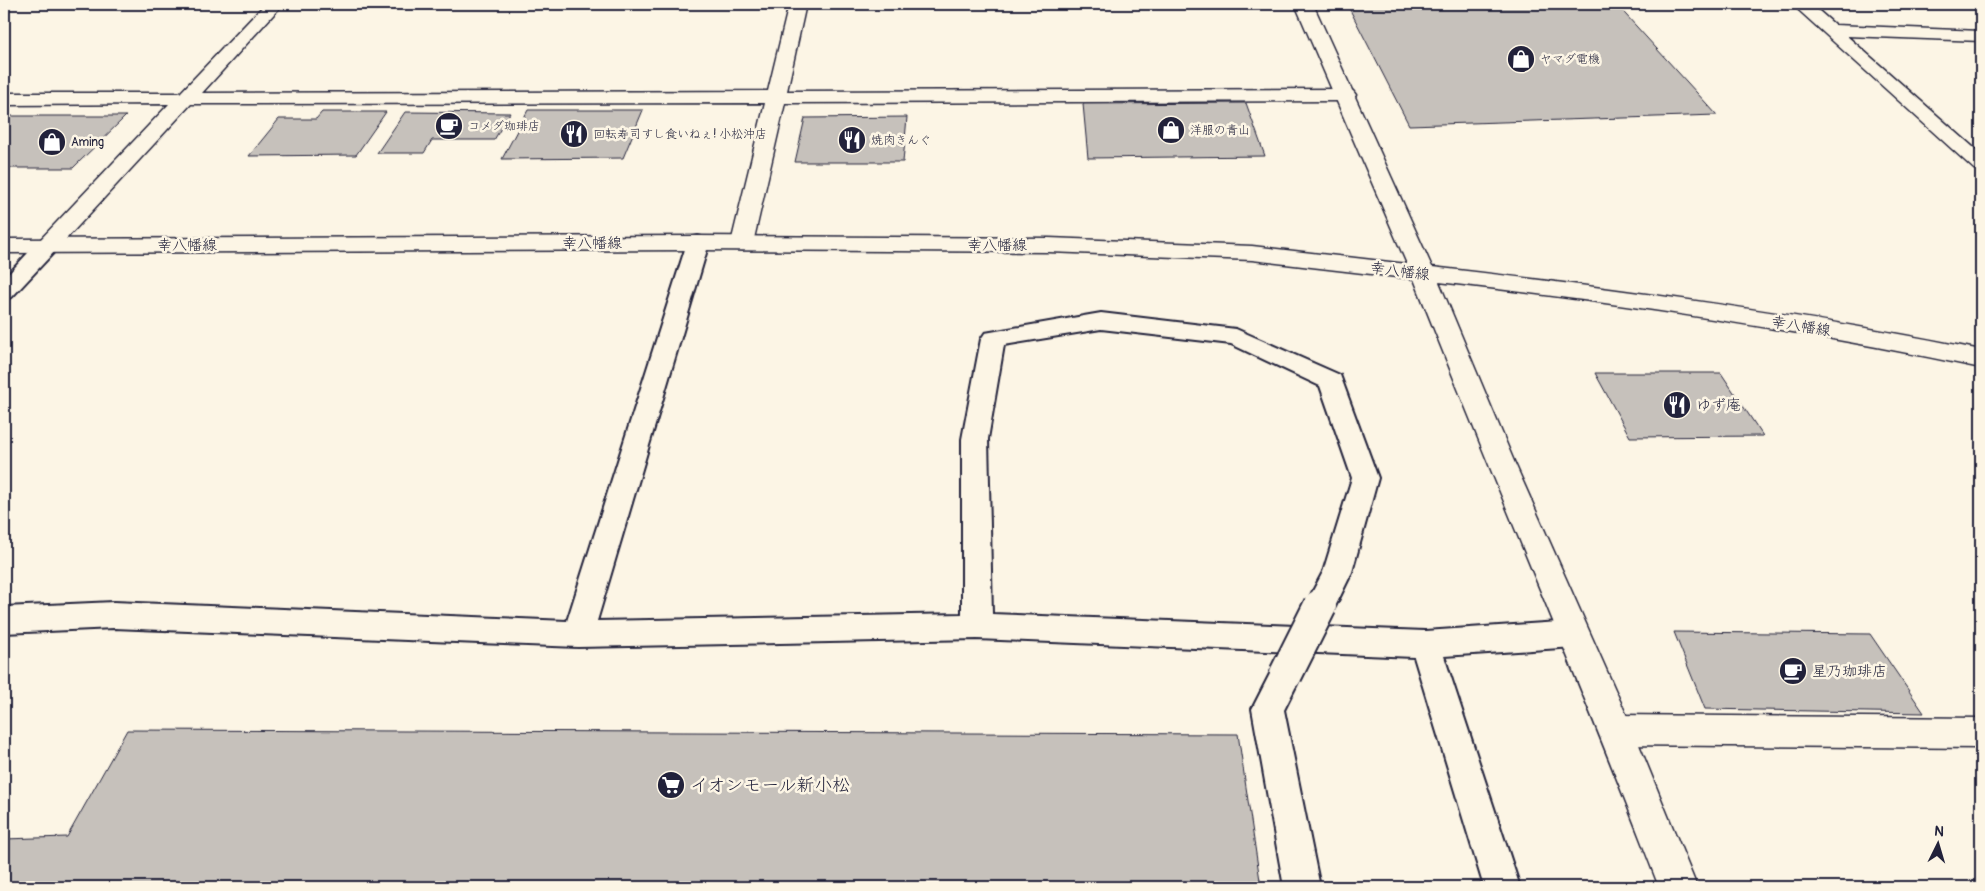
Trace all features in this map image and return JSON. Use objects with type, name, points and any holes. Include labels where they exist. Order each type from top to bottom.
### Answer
[{"type":"street","points":[[47,246],[274,4]]},
{"type":"street","points":[[742,243],[798,4]]},
{"type":"street","points":[[1304,4],[1346,95],[1423,273],[1616,730],[1678,887]]},
{"type":"street","points":[[1801,4],[1833,30],[1981,165]]},
{"type":"street","points":[[1833,30],[1981,36]]},
{"type":"street","points":[[4,99],[1346,95]]},
{"type":"street","name":"幸八幡線","points":[[4,246],[742,243],[1049,245],[1252,253],[1588,292],[1902,343],[1981,359]]},
{"type":"street","points":[[1616,730],[1981,734]]},
{"type":"lane","points":[[578,634],[698,243]]},
{"type":"lane","points":[[4,292],[47,246]]},
{"type":"lane","points":[[977,626],[974,439],[993,339],[1100,321],[1236,337],[1332,381],[1365,478],[1337,572],[1268,709],[1302,887]]},
{"type":"lane","points":[[4,620],[114,615],[578,634],[977,626],[1425,644],[1574,634]]},
{"type":"lane","points":[[1425,644],[1502,887]]},
{"type":"building","name":"ヤマダ電機","points":[[1347,4],[1616,4],[1717,115],[1409,125]]},
{"type":"building","name":"洋服の青山","points":[[1246,103],[1265,156],[1088,158],[1083,104]]},
{"type":"building","name":"回転寿司すし食いねぇ! 小松沖店","points":[[528,110],[643,110],[623,158],[502,159]]},
{"type":"building","points":[[322,112],[386,112],[356,155],[249,156],[279,119],[316,119]]},
{"type":"building","name":"コメダ珈琲店","points":[[405,112],[510,113],[494,140],[432,140],[424,153],[377,153]]},
{"type":"building","name":"Aming","points":[[4,116],[126,116],[73,168],[4,168]]},
{"type":"building","name":"焼肉きんぐ","points":[[907,117],[903,162],[795,162],[805,118]]},
{"type":"building","name":"ゆず庵","points":[[1595,373],[1721,373],[1763,436],[1630,437]]},
{"type":"building","name":"星乃珈琲店","points":[[1674,632],[1870,634],[1924,713],[1705,709]]},
{"type":"building","name":"イオンモール新小松","points":[[127,730],[1238,734],[1261,887],[4,887],[4,839],[67,837]]},
{"type":"place","name":"ヤマダ電機","points":[[1521,59]]},
{"type":"place","name":"コメダ珈琲店","points":[[449,126]]},
{"type":"place","name":"洋服の青山","points":[[1171,130]]},
{"type":"place","name":"回転寿司すし食いねぇ! 小松沖店","points":[[574,134]]},
{"type":"place","name":"焼肉きんぐ","points":[[852,140]]},
{"type":"place","name":"Aming","points":[[52,142]]},
{"type":"place","name":"ゆず庵","points":[[1677,405]]},
{"type":"place","name":"星乃珈琲店","points":[[1793,671]]},
{"type":"place","name":"イオンモール新小松","points":[[671,785]]}]
